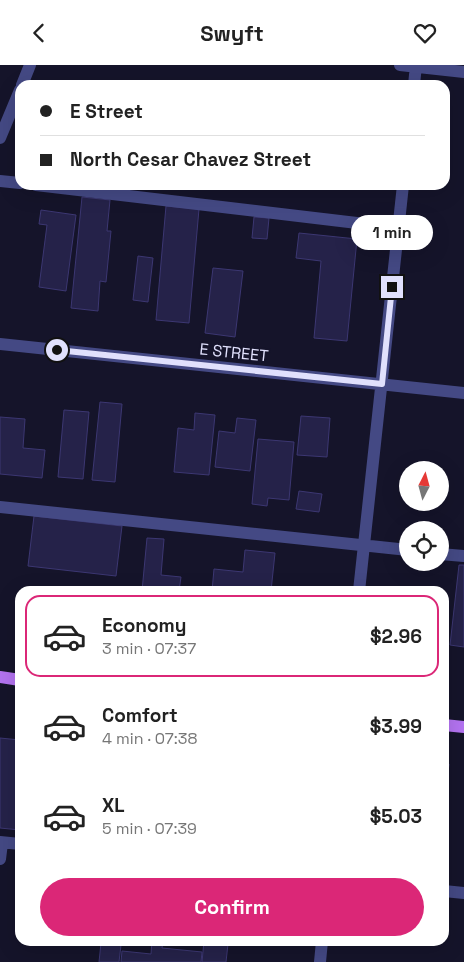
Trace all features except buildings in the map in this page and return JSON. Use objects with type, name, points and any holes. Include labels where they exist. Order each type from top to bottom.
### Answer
[{"type":"main road","points":[[0,677],[15,679]]},
{"type":"main road","points":[[449,726],[464,727]]},
{"type":"street","points":[[24,80],[30,65]]},
{"type":"street","points":[[400,65],[464,72]]},
{"type":"street","points":[[415,80],[416,66]]},
{"type":"street","points":[[0,139],[15,102]]},
{"type":"street","points":[[0,181],[15,182]]},
{"type":"street","points":[[78,190],[399,228]]},
{"type":"street","points":[[360,586],[403,190]]},
{"type":"street","name":"E STREET","points":[[0,344],[464,393]]},
{"type":"street","points":[[0,507],[399,549]]},
{"type":"street","points":[[449,554],[464,556]]},
{"type":"street","points":[[0,859],[1,842],[15,843]]},
{"type":"street","points":[[449,892],[464,893]]},
{"type":"street","points":[[320,962],[322,946]]},
{"type":"route","points":[[57,350],[382,384],[392,287]]}]
